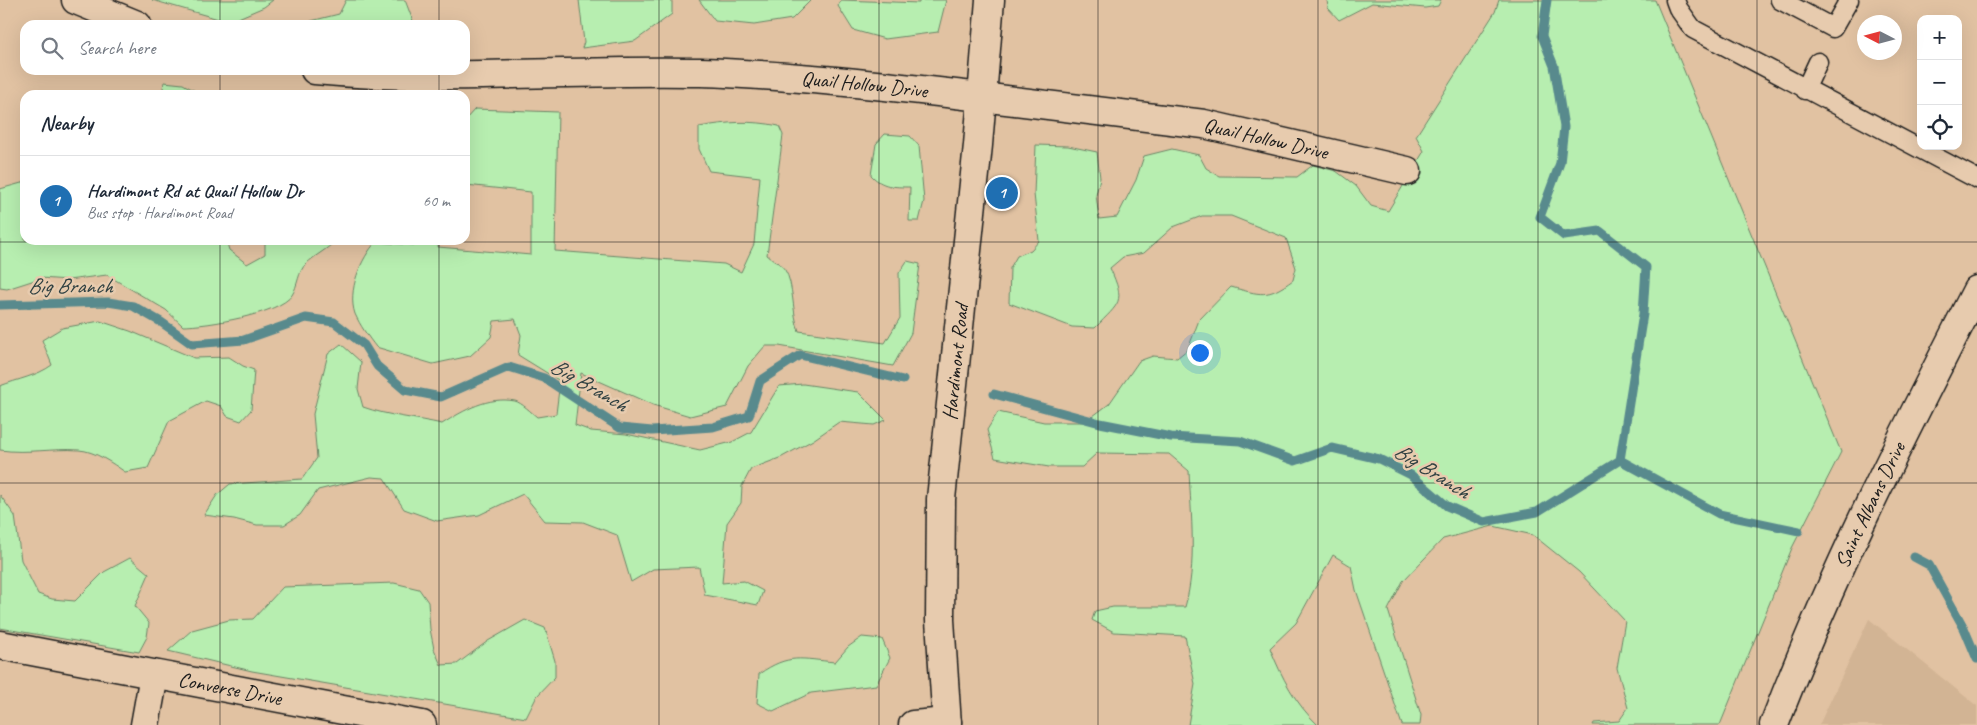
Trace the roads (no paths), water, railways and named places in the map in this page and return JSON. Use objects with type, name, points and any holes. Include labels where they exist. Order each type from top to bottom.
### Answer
[{"type":"street","name":"Hardimont Road","points":[[947,724],[940,620],[941,499],[990,0]]},
{"type":"street","points":[[80,1],[125,20]]},
{"type":"street","name":"Quail Hollow Drive","points":[[470,75],[574,72],[699,72],[822,80],[1204,124],[1407,171]]},
{"type":"street","name":"Quail Hollow Drive","points":[[393,75],[462,75]]},
{"type":"street","name":"Saint Albans Drive","points":[[1774,725],[1866,510],[1977,290]]},
{"type":"street","name":"Converse Drive","points":[[0,645],[422,725]]},
{"type":"street","name":"Converse Drive","points":[[145,725],[154,674]]},
{"type":"street","points":[[913,725],[947,724]]},
{"type":"lane","points":[[1676,0],[1678,8],[1693,29],[1804,90],[1977,180]]},
{"type":"lane","points":[[1780,0],[1833,28],[1849,0]]},
{"type":"lane","points":[[1804,90],[1818,62]]},
{"type":"waterway","points":[[1547,0],[1542,36],[1554,66],[1564,127],[1560,163],[1540,217],[1564,236],[1600,231],[1646,267],[1643,314],[1620,460]]},
{"type":"waterway","name":"Big Branch","points":[[0,305],[108,302],[133,306],[161,322],[192,344],[244,340],[306,318],[334,322],[364,345],[377,366],[405,390],[441,397],[509,367],[544,378],[620,428],[652,431],[713,427],[749,416],[760,381],[800,355],[903,380]]},
{"type":"waterway","name":"Big Branch","points":[[994,394],[1100,423],[1171,437],[1240,441],[1295,461],[1332,448],[1379,459],[1411,475],[1447,506],[1484,522],[1537,512],[1620,460]]},
{"type":"waterway","name":"Big Branch","points":[[1620,460],[1719,514],[1799,531]]},
{"type":"waterway","name":"Big Branch","points":[[1914,557],[1929,565],[1964,628],[1977,659]]},
{"type":"place","name":"Hardimont Rd at Quail Hollow Dr","points":[[1002,193]]}]
